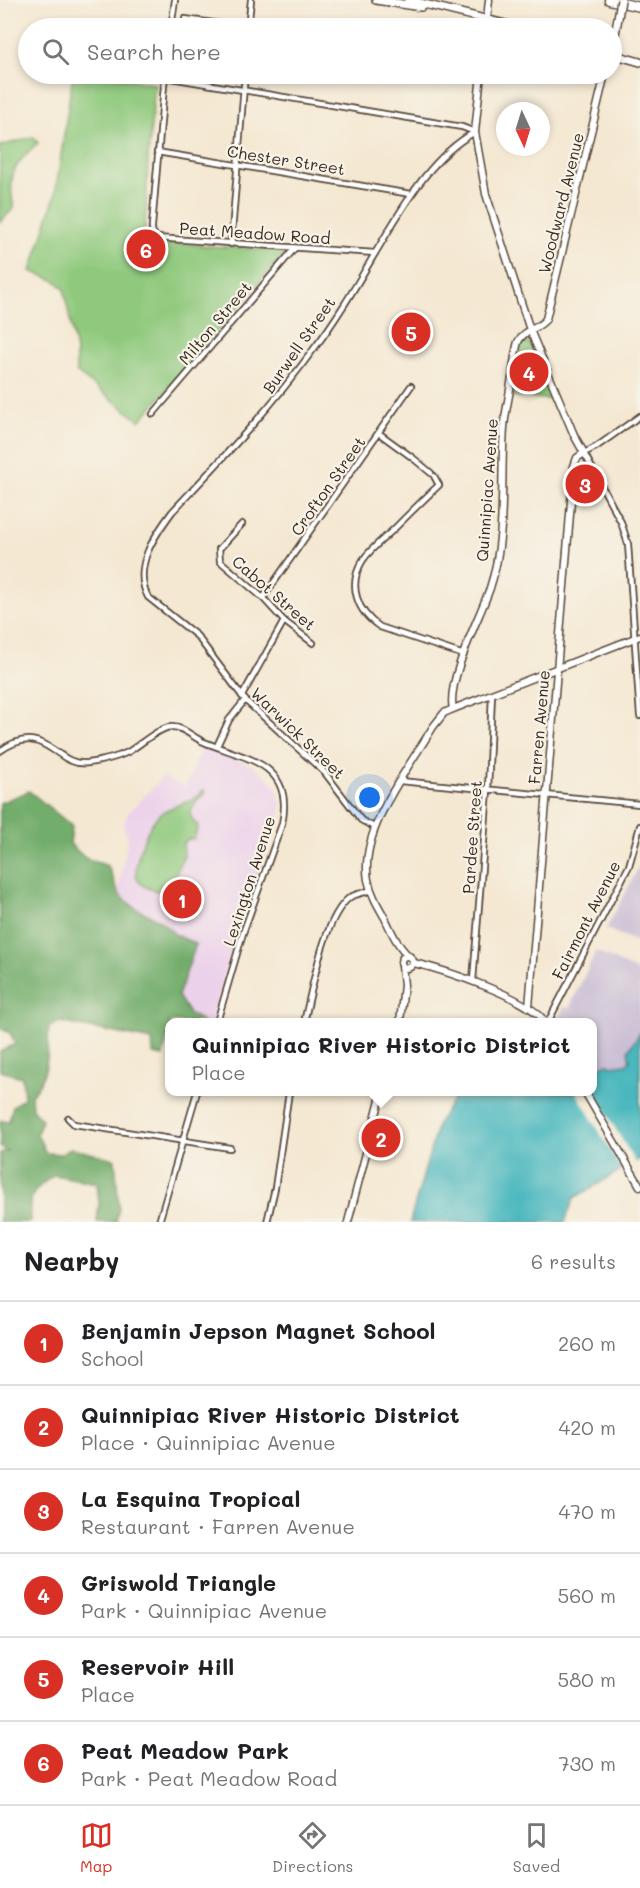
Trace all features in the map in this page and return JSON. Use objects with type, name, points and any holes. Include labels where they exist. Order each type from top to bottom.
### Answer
[{"type":"highway","points":[[609,0],[640,8]]},
{"type":"main road","points":[[376,0],[436,7]]},
{"type":"main road","points":[[408,0],[483,18]]},
{"type":"main road","points":[[487,18],[489,0]]},
{"type":"main road","points":[[618,18],[621,0]]},
{"type":"main road","points":[[622,56],[640,62]]},
{"type":"main road","points":[[480,84],[475,132],[486,195],[530,330],[574,435],[584,453]]},
{"type":"main road","name":"Woodward Avenue","points":[[530,330],[544,322],[548,313],[603,84]]},
{"type":"main road","name":"Quinnipiac Avenue","points":[[453,709],[452,694],[464,655],[491,585],[498,553],[502,517],[504,427],[518,342],[530,330]]},
{"type":"main road","name":"Farren Avenue","points":[[529,1008],[574,466],[577,458],[584,453]]},
{"type":"main road","points":[[404,985],[412,965],[412,958],[397,942],[371,890],[367,868],[374,827],[433,727],[444,713],[453,709],[638,637]]},
{"type":"main road","points":[[397,942],[404,985],[401,1018]]},
{"type":"main road","points":[[401,963],[404,957],[409,956]]},
{"type":"main road","points":[[401,963],[406,968],[412,965],[451,973],[473,981],[529,1008],[542,1018]]},
{"type":"main road","points":[[348,1222],[381,1096]]},
{"type":"main road","points":[[587,1096],[640,1186]]},
{"type":"street","points":[[172,18],[175,0]]},
{"type":"street","points":[[249,18],[250,0]]},
{"type":"street","name":"Peat Meadow Road","points":[[164,84],[157,152],[153,236],[160,239],[375,253]]},
{"type":"street","points":[[212,84],[462,127],[475,132]]},
{"type":"street","points":[[231,244],[243,84]]},
{"type":"street","name":"Burwell Street","points":[[143,572],[147,555],[158,530],[172,512],[249,431],[287,385],[320,340],[411,194],[459,141],[475,132]]},
{"type":"street","name":"Chester Street","points":[[157,152],[411,194]]},
{"type":"street","name":"Milton Street","points":[[153,414],[295,248]]},
{"type":"street","name":"Crofton Street","points":[[263,598],[411,387]]},
{"type":"street","points":[[640,416],[601,444],[584,453],[621,522],[628,544],[638,637],[640,716]]},
{"type":"street","points":[[380,434],[433,475],[439,485],[363,560],[355,582],[355,593],[361,610],[380,627],[464,655]]},
{"type":"street","name":"Cabot Street","points":[[242,524],[219,549],[220,561],[263,598],[284,621],[313,643]]},
{"type":"street","name":"Warwick Street","points":[[143,572],[144,588],[148,597],[197,636],[244,698],[325,773],[361,820],[374,827]]},
{"type":"street","points":[[218,746],[229,720],[244,698],[284,621]]},
{"type":"street","name":"Pardee Street","points":[[473,981],[488,790],[492,694]]},
{"type":"street","name":"Lexington Avenue","points":[[0,751],[16,742],[37,741],[48,745],[75,763],[87,764],[119,756],[162,729],[173,726],[203,741],[250,757],[264,766],[275,778],[281,789],[284,812],[280,831],[243,933],[219,1018]]},
{"type":"street","points":[[400,781],[640,804]]},
{"type":"street","name":"Fairmont Avenue","points":[[550,1018],[629,866],[640,826]]},
{"type":"street","points":[[305,1018],[322,947],[335,918],[347,899],[371,890]]},
{"type":"street","points":[[159,1222],[196,1096]]},
{"type":"street","points":[[267,1222],[275,1188],[288,1096]]},
{"type":"street","points":[[68,1118],[74,1124],[230,1148]]},
{"type":"shaded area","points":[[202,747],[254,766],[273,783],[281,804],[280,814],[235,936],[213,1018],[165,1018],[165,1038],[72,1019],[116,901],[128,838],[123,825],[128,813],[163,777],[185,787]]},
{"type":"shaded area","points":[[640,865],[640,943],[606,929]]},
{"type":"shaded area","points":[[596,951],[640,973],[640,1033],[628,1051],[630,1060],[626,1064],[612,1066],[608,1064],[597,1067],[597,1018],[559,1018],[564,1007],[569,1009]]},
{"type":"green space","points":[[72,84],[155,84],[148,158],[145,232],[149,242],[287,251],[140,421],[76,372],[76,351],[64,289],[56,281],[31,271],[55,196]]},
{"type":"green space","points":[[33,137],[38,143],[14,171],[11,187],[14,208],[0,222],[0,146]]},
{"type":"green space","points":[[523,342],[531,344],[554,400],[513,396]]},
{"type":"green space","points":[[204,790],[206,791],[191,811],[193,820],[198,826],[194,839],[188,839],[183,844],[184,855],[171,885],[169,887],[161,885],[158,891],[144,886],[136,874],[139,856],[150,827],[164,811],[194,799]]},
{"type":"green space","points":[[29,791],[72,826],[70,844],[85,858],[108,866],[119,894],[135,908],[159,920],[176,935],[196,944],[178,996],[189,1014],[196,1018],[165,1018],[163,1056],[153,1054],[152,1040],[60,1022],[49,1027],[45,1071],[31,1095],[32,1109],[42,1120],[37,1134],[46,1153],[62,1154],[70,1148],[115,1159],[119,1208],[116,1222],[97,1222],[99,1203],[97,1183],[54,1175],[33,1194],[30,1205],[30,1222],[0,1222],[0,1153],[7,1151],[0,1147],[0,1121],[9,1121],[13,1106],[24,1098],[22,1077],[0,1071],[0,1052],[15,1044],[10,1033],[0,1028],[0,803]]},
{"type":"water","points":[[640,1033],[640,1159],[574,1198],[565,1222],[410,1222],[438,1123],[455,1096],[597,1096],[597,1067],[608,1064],[612,1066],[626,1064],[630,1060],[628,1051]]},
{"type":"pier","points":[[578,1096],[596,1096],[636,1164],[623,1172]]},
{"type":"place","name":"Peat Meadow Park","points":[[146,249]]},
{"type":"place","name":"Reservoir Hill","points":[[411,332]]},
{"type":"place","name":"Griswold Triangle","points":[[529,372]]},
{"type":"place","name":"La Esquina Tropical","points":[[585,484]]},
{"type":"place","name":"Benjamin Jepson Magnet School","points":[[182,899]]},
{"type":"place","name":"Quinnipiac River Historic District","points":[[381,1138]]}]
